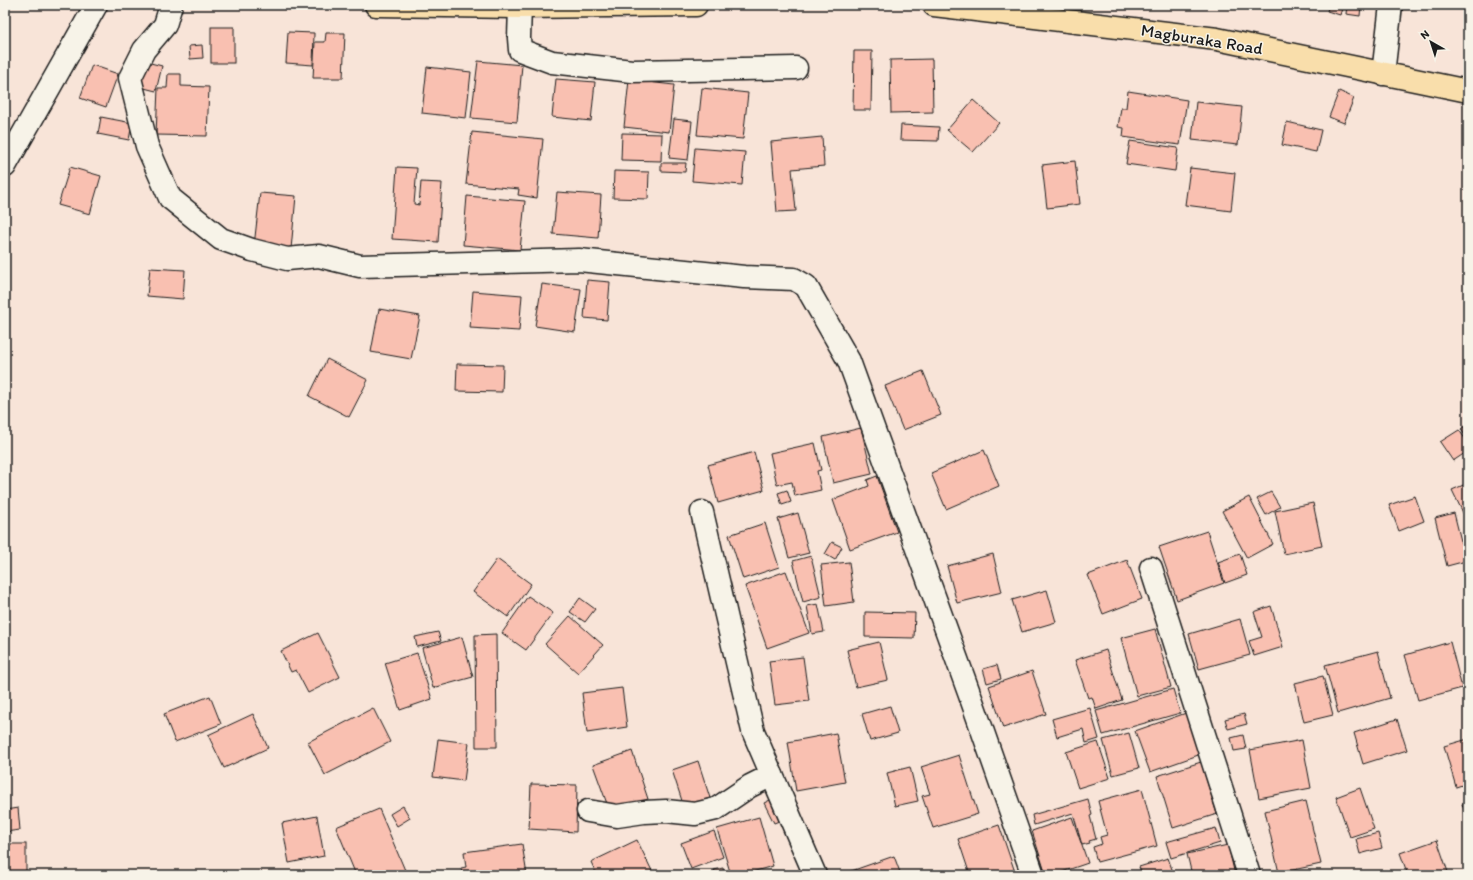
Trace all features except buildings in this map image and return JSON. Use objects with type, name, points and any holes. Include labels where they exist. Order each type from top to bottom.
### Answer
[{"type":"main road","points":[[376,5],[520,7],[696,5]]},
{"type":"main road","name":"Magburaka Road","points":[[934,5],[1217,39],[1468,91]]},
{"type":"street","points":[[5,166],[96,5]]},
{"type":"street","points":[[171,5],[165,25],[144,50],[130,78],[147,146],[170,198],[222,239],[252,250],[287,259],[319,256],[360,266],[579,260],[744,277],[794,279],[806,286],[849,361],[972,701],[1033,875]]},
{"type":"street","points":[[1383,74],[1391,5]]},
{"type":"street","points":[[520,7],[520,50],[552,62],[632,71],[796,68]]},
{"type":"street","points":[[702,512],[753,731],[815,875]]},
{"type":"street","points":[[1151,568],[1249,875]]},
{"type":"street","points":[[588,811],[617,816],[644,812],[666,811],[695,814],[716,809],[750,786],[772,775]]}]
